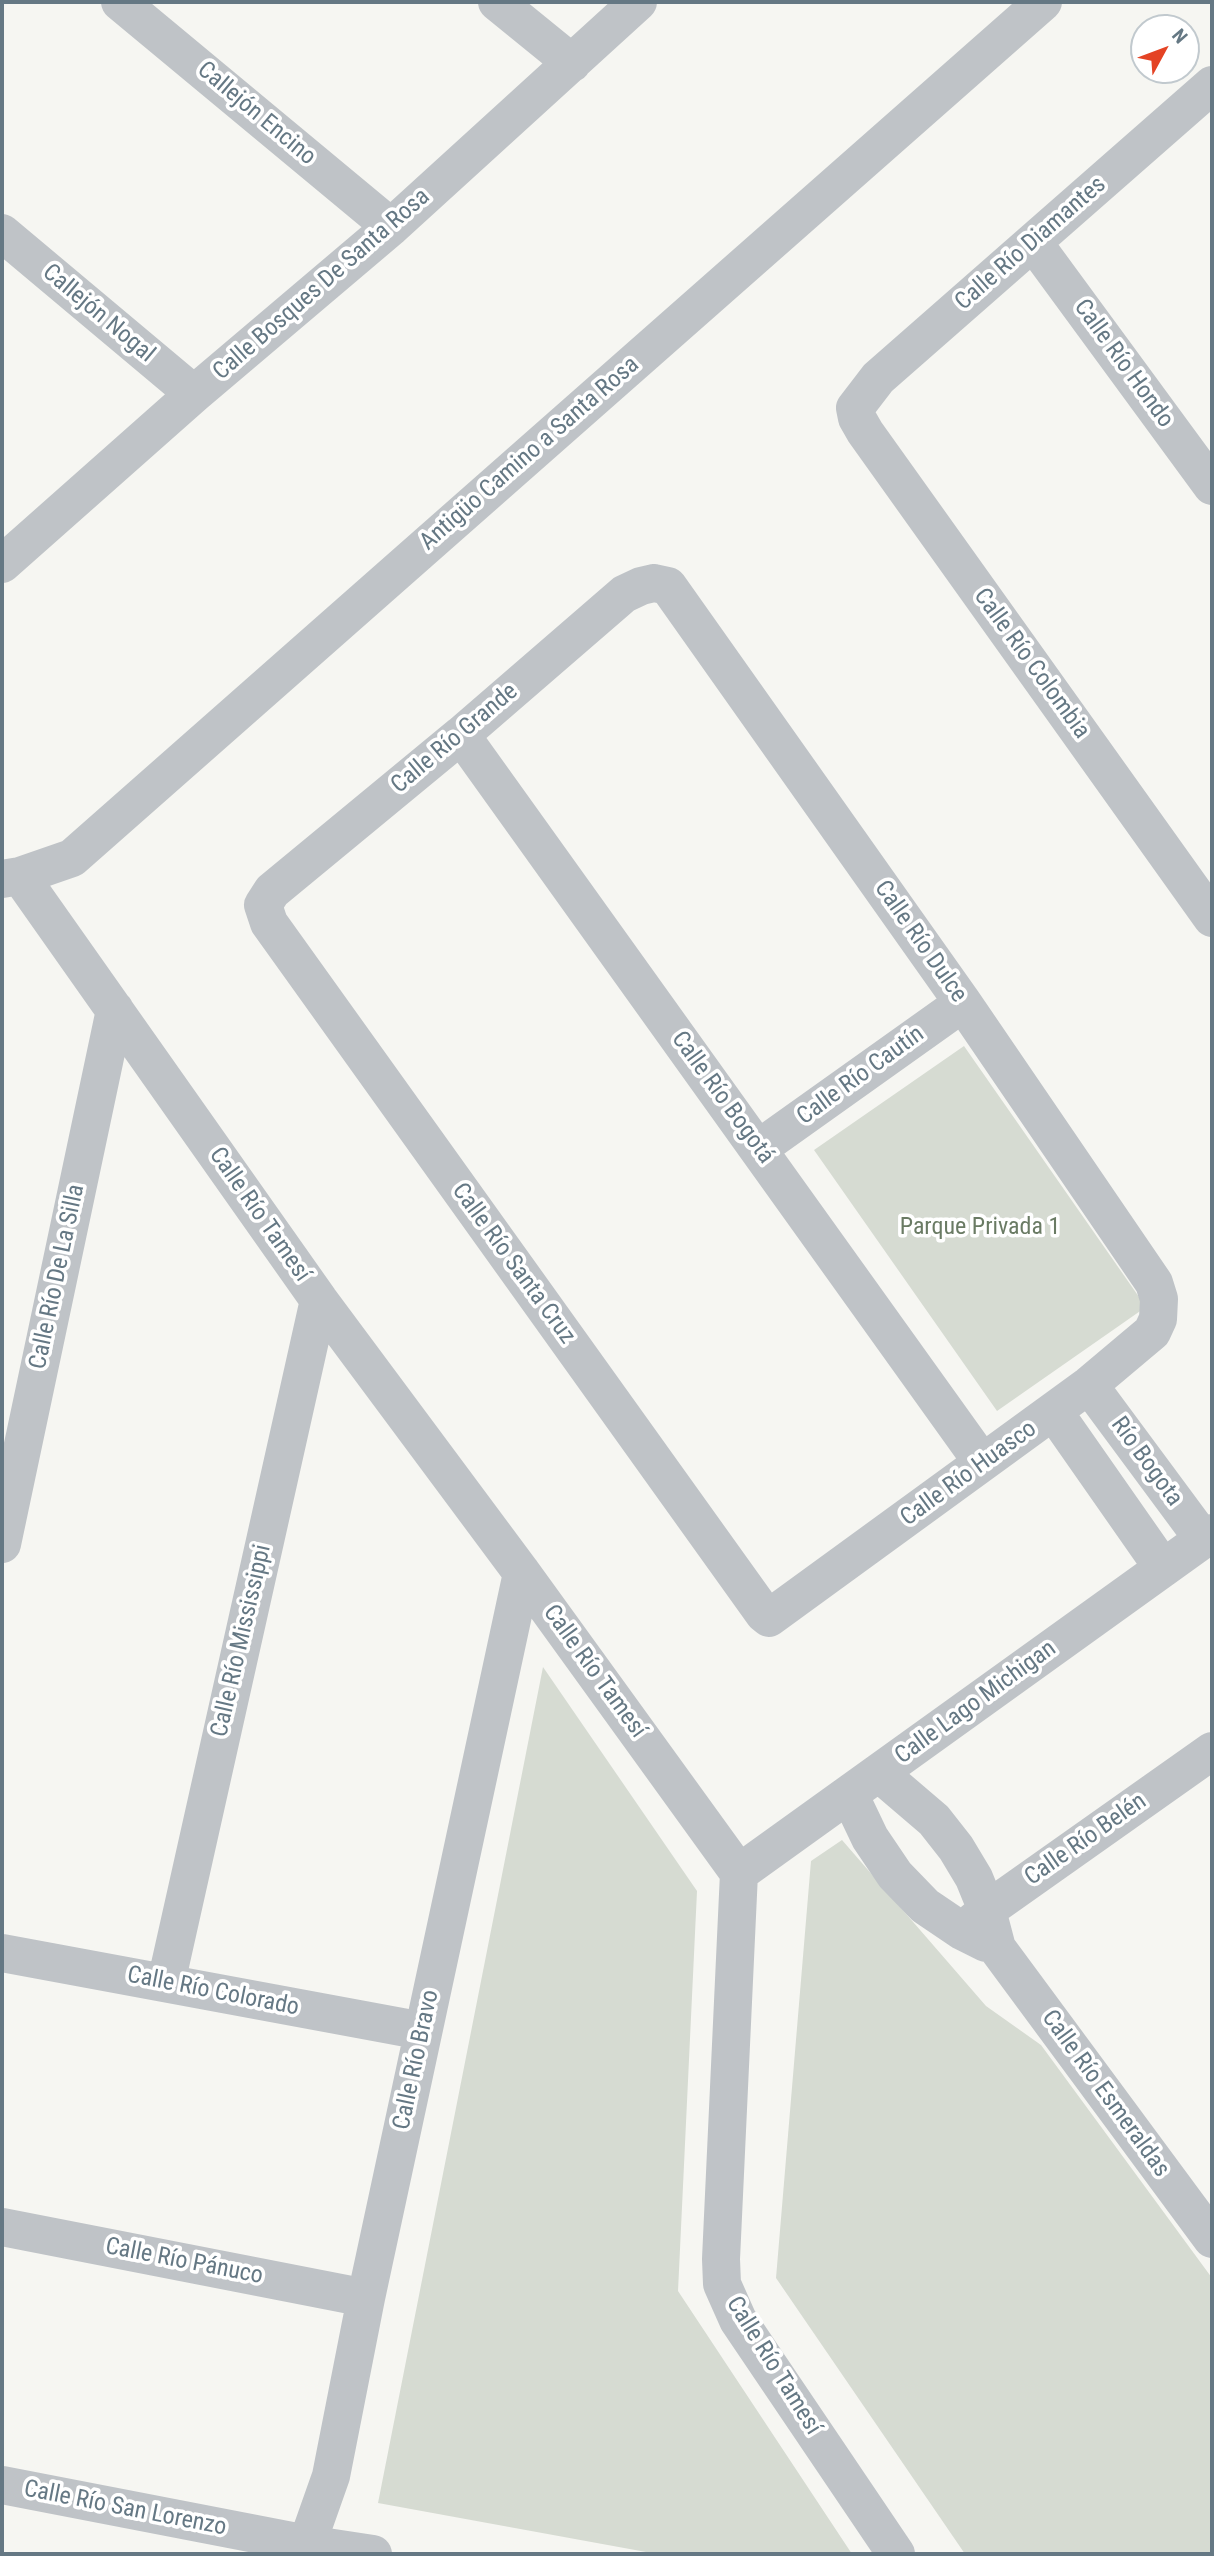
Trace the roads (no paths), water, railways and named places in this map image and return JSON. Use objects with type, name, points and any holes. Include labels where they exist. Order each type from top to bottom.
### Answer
[{"type":"street","name":"Callejón Encino","points":[[120,2],[391,227]]},
{"type":"street","points":[[497,2],[572,63]]},
{"type":"street","name":"Calle Bosques De Santa Rosa","points":[[5,556],[391,227],[638,2]]},
{"type":"street","name":"Antigüo Camino a Santa Rosa","points":[[11,877],[72,858],[1043,2]]},
{"type":"street","name":"Calle Río Diamantes","points":[[855,408],[878,378],[1212,85]]},
{"type":"street","name":"Callejón Nogal","points":[[2,233],[194,394]]},
{"type":"street","name":"Calle Río Hondo","points":[[1033,242],[1212,486]]},
{"type":"street","name":"Calle Río Colombia","points":[[855,408],[865,432],[1212,918]]},
{"type":"street","name":"Calle Río Grande","points":[[263,905],[272,891],[461,735],[624,594],[654,583]]},
{"type":"street","name":"Calle Río Dulce","points":[[654,583],[668,586],[963,1003],[1154,1283],[1160,1299],[1158,1319]]},
{"type":"street","name":"Calle Río Bogotá","points":[[461,735],[982,1462]]},
{"type":"street","name":"Calle Río Tamesí","points":[[11,877],[115,1010],[319,1300],[522,1573],[739,1873],[722,2284],[738,2320],[896,2554]]},
{"type":"street","name":"Calle Río Santa Cruz","points":[[263,905],[269,923],[769,1618]]},
{"type":"street","name":"Calle Río Cautín","points":[[758,1149],[963,1003]]},
{"type":"street","name":"Calle Río De La Silla","points":[[2,1545],[115,1010]]},
{"type":"street","name":"Calle Río Mississippi","points":[[166,1983],[319,1300]]},
{"type":"street","name":"Calle Río Huasco","points":[[769,1618],[1054,1412],[1152,1332],[1158,1319]]},
{"type":"street","name":"Río Bogota","points":[[1089,1385],[1208,1536]]},
{"type":"street","name":"Río Bogota","points":[[1054,1412],[1163,1568]]},
{"type":"street","name":"Calle Lago Michigan","points":[[739,1873],[1208,1536]]},
{"type":"street","name":"Calle Río Bravo","points":[[303,2549],[331,2476],[366,2298],[522,1573]]},
{"type":"street","name":"Calle Río Belén","points":[[975,1921],[1207,1766]]},
{"type":"street","points":[[864,1783],[870,1838],[895,1875],[925,1906],[975,1921]]},
{"type":"street","name":"Calle Río Esmeraldas","points":[[864,1783],[934,1820],[956,1848],[974,1878],[975,1921],[998,1948],[1212,2239]]},
{"type":"street","name":"Calle Río Colorado","points":[[2,1953],[423,2031]]},
{"type":"street","name":"Calle Río Pánuco","points":[[2,2227],[366,2298]]},
{"type":"street","name":"Calle Río San Lorenzo","points":[[2,2485],[303,2549],[373,2554]]},
{"type":"park label","name":"Parque Privada 1","points":[[980,1228]]}]
